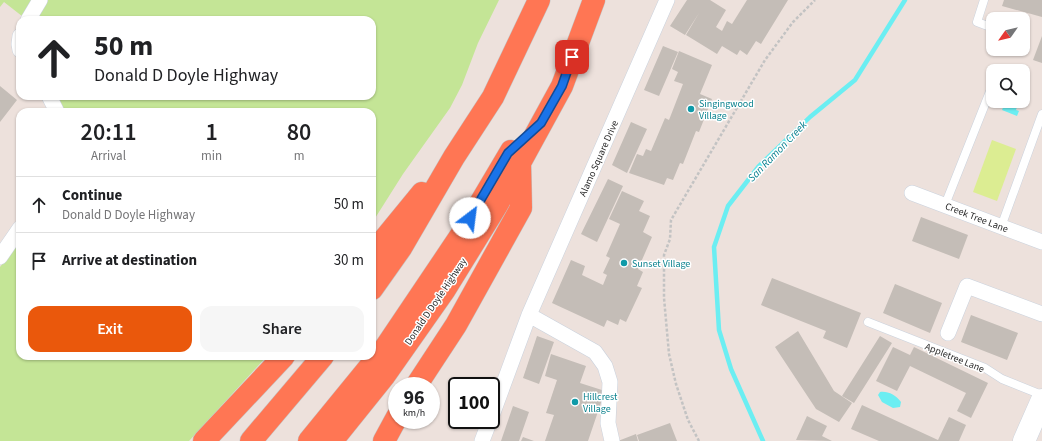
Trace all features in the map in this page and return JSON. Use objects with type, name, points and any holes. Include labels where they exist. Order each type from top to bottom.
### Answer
[{"type":"highway","points":[[376,283],[401,248],[454,157],[493,97],[539,0]]},
{"type":"highway","name":"Donald D Doyle Highway","points":[[332,441],[385,376],[444,291],[497,205],[562,86],[594,0]]},
{"type":"highway","points":[[376,359],[385,348],[463,232],[508,153],[541,123]]},
{"type":"highway","points":[[376,249],[405,212],[454,157]]},
{"type":"highway","points":[[422,377],[456,325],[521,208],[520,162]]},
{"type":"highway","points":[[204,441],[280,360]]},
{"type":"highway","points":[[251,441],[320,360]]},
{"type":"highway","points":[[309,441],[375,360]]},
{"type":"highway","points":[[384,441],[391,429]]},
{"type":"main road","points":[[1033,431],[1042,400]]},
{"type":"street","points":[[30,16],[40,0]]},
{"type":"street","name":"Alamo Square Drive","points":[[500,394],[529,315],[667,0]]},
{"type":"street","name":"Creek Tree Lane","points":[[912,192],[1042,242]]},
{"type":"street","points":[[0,257],[16,234]]},
{"type":"street","points":[[948,333],[967,286],[1042,314]]},
{"type":"street","points":[[529,315],[595,352],[602,362],[610,382],[608,423],[612,441]]},
{"type":"street","name":"Alamo Square Drive","points":[[482,441],[487,429]]},
{"type":"lane","points":[[984,0],[977,22],[986,25]]},
{"type":"lane","points":[[945,205],[986,102]]},
{"type":"lane","points":[[1001,227],[1042,114]]},
{"type":"lane","name":"Appletree Lane","points":[[868,322],[985,368],[1002,379],[1042,395]]},
{"type":"path","points":[[699,441],[688,420],[676,384],[669,354],[665,313],[664,256],[670,239],[671,220],[765,60],[793,22],[815,0]]},
{"type":"green space","points":[[0,0],[499,0],[478,43],[462,85],[450,108],[403,174],[376,217],[376,108],[63,108],[60,100],[376,100],[376,16],[22,16],[4,2],[0,7]]},
{"type":"green space","points":[[992,140],[1016,149],[997,201],[973,192]]},
{"type":"green space","points":[[16,246],[16,360],[263,360],[189,441],[0,441],[0,267]]},
{"type":"water","points":[[1003,108],[1017,108],[1016,110],[1019,111],[1017,116],[1002,110]]},
{"type":"water","points":[[880,392],[889,393],[897,397],[901,402],[900,407],[893,408],[882,402],[878,395]]},
{"type":"building","points":[[687,0],[710,0],[726,10],[716,27],[722,31],[727,21],[732,24],[747,0],[788,0],[761,44],[756,41],[747,55],[740,50],[737,55],[722,46],[717,54],[686,35],[699,13],[685,35],[670,26]]},
{"type":"building","points":[[1004,0],[1042,0],[1042,17],[1030,14],[1030,12],[1024,12],[1002,6]]},
{"type":"building","points":[[1042,36],[1042,63],[1033,60]]},
{"type":"building","points":[[663,46],[678,52],[659,96],[644,90]]},
{"type":"building","name":"Singingwood Village","points":[[679,51],[712,65],[700,94],[712,99],[699,132],[696,131],[683,164],[680,163],[673,180],[667,178],[664,185],[629,173],[637,154],[643,156],[646,149],[651,151],[665,118],[669,120],[683,84],[674,81],[678,72],[672,69]]},
{"type":"building","points":[[0,86],[17,100],[0,122]]},
{"type":"building","points":[[631,122],[647,129],[627,173],[612,165]]},
{"type":"building","points":[[608,179],[623,186],[597,242],[581,234]]},
{"type":"building","name":"Sunset Village","points":[[622,191],[644,201],[639,211],[650,216],[643,232],[652,237],[638,269],[643,272],[637,286],[642,288],[626,322],[620,319],[618,325],[607,320],[604,327],[552,303],[571,260],[585,266],[582,275],[603,285],[607,275],[603,273],[610,258],[606,256],[620,224],[609,219]]},
{"type":"building","points":[[921,217],[968,235],[959,259],[912,241]]},
{"type":"building","points":[[772,278],[861,313],[847,348],[823,338],[826,331],[761,305]]},
{"type":"building","points":[[895,284],[942,303],[930,333],[883,313]]},
{"type":"building","points":[[971,315],[1018,333],[1007,360],[961,342]]},
{"type":"building","points":[[798,331],[834,391],[852,403],[839,422],[816,409],[775,347]]},
{"type":"building","points":[[537,336],[554,342],[539,384],[523,378]]},
{"type":"building","points":[[880,336],[892,343],[854,403],[842,396]]},
{"type":"building","points":[[893,347],[910,355],[914,347],[988,383],[971,418],[957,411],[966,393],[910,366],[897,391],[876,381]]},
{"type":"building","name":"Hillcrest Village","points":[[551,354],[586,366],[580,383],[605,391],[588,441],[545,441],[554,415],[546,413],[557,380],[545,376]]},
{"type":"building","points":[[862,405],[938,440],[949,417],[966,425],[959,441],[879,441],[851,429]]},
{"type":"building","points":[[513,406],[529,412],[519,441],[501,441]]},
{"type":"building","points":[[807,416],[827,426],[822,436],[832,441],[796,440]]},
{"type":"building","points":[[670,423],[677,441],[639,441],[637,435]]},
{"type":"building","points":[[636,434],[638,441],[618,441]]},
{"type":"building","points":[[523,437],[534,441],[521,441]]},
{"type":"waterway","name":"San Ramon Creek","points":[[763,441],[731,369],[719,330],[714,247],[728,206],[759,166],[810,117],[855,80],[905,0]]},
{"type":"place","name":"Singingwood Village","points":[[691,109]]},
{"type":"place","name":"Sunset Village","points":[[624,263]]},
{"type":"place","name":"Hillcrest Village","points":[[575,402]]},
{"type":"route","points":[[470,218],[508,153],[541,123],[562,86],[572,57]]}]
